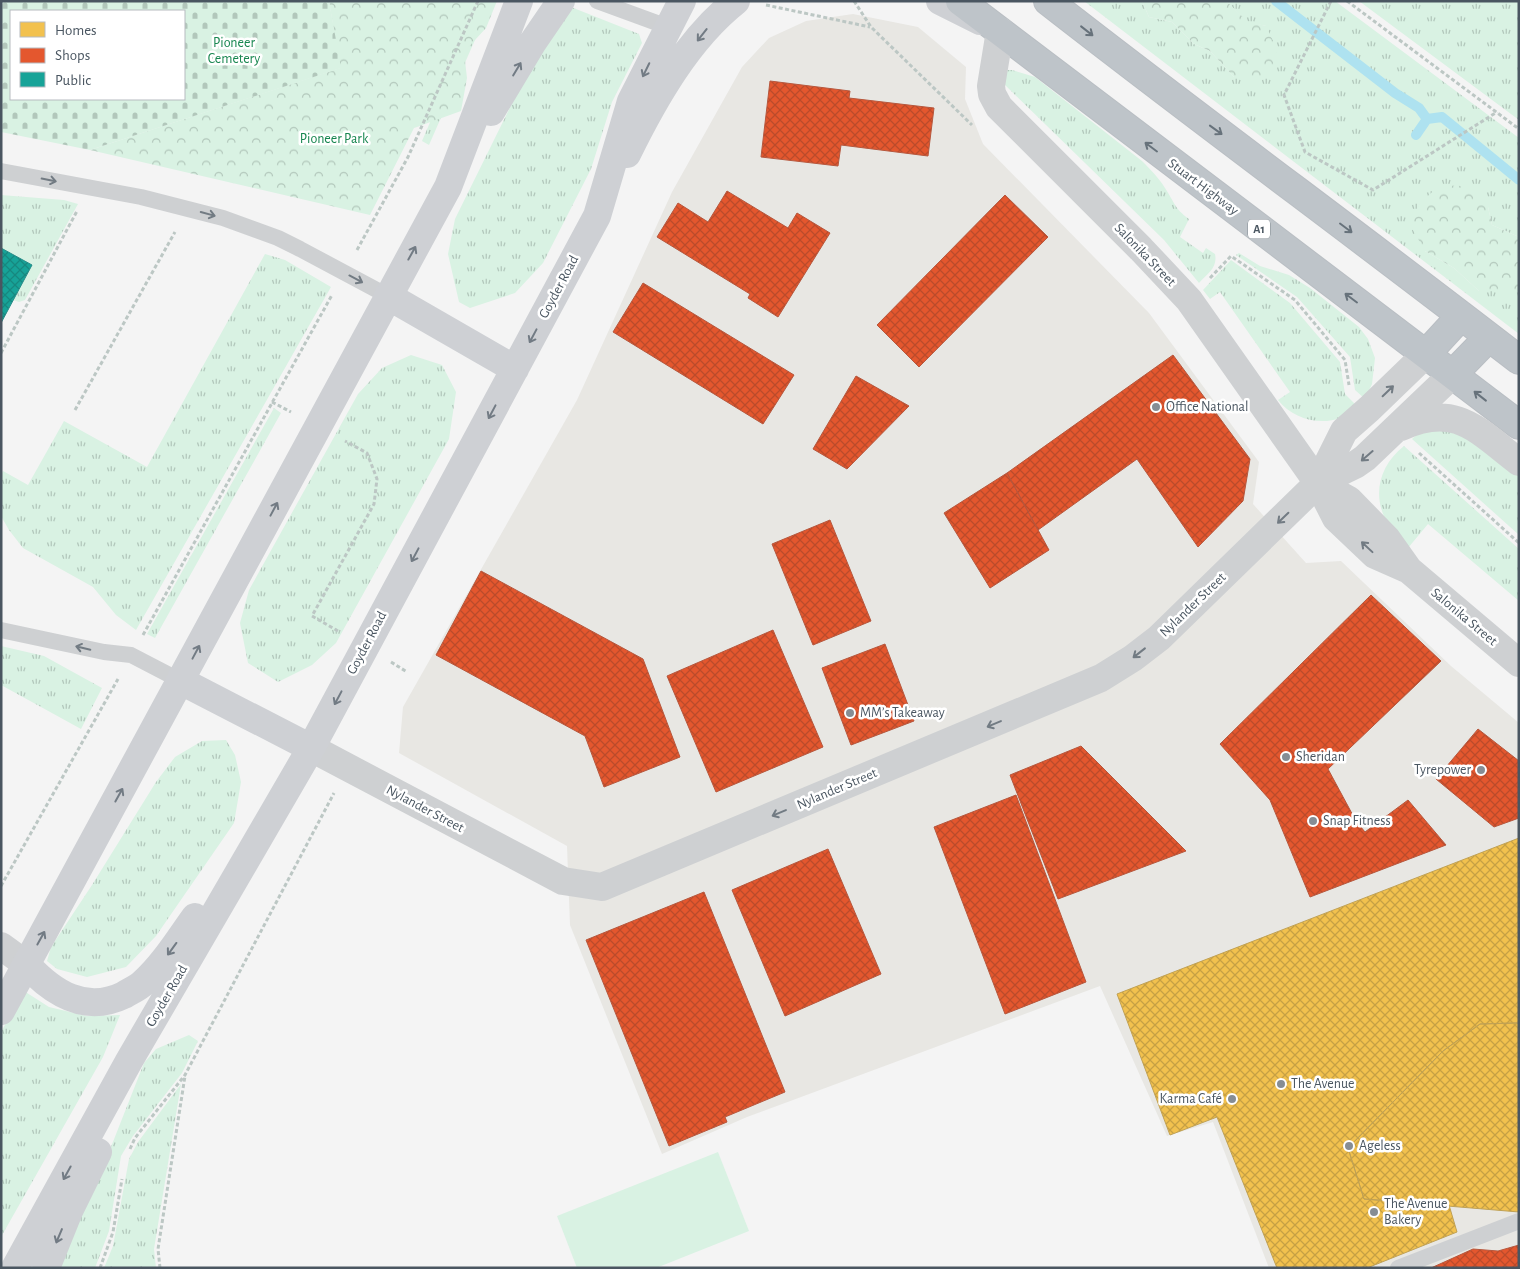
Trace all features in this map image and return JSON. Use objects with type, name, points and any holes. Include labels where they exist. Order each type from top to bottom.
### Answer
[{"type":"highway","name":"Stuart Highway","points":[[960,1],[1519,426]]},
{"type":"highway","points":[[1048,1],[1519,360]]},
{"type":"highway","points":[[1426,354],[1461,316]]},
{"type":"highway","name":"Nylander Street","points":[[1453,374],[1488,337]]},
{"type":"street","points":[[448,187],[518,1]]},
{"type":"street","points":[[1,1011],[448,187],[506,86],[561,1]]},
{"type":"street","name":"Goyder Road","points":[[15,1268],[129,1061],[311,748],[597,216],[631,101],[682,1]]},
{"type":"street","points":[[597,216],[634,141],[667,83],[705,30],[736,1]]},
{"type":"street","points":[[940,1],[1000,31]]},
{"type":"street","name":"Salonika Street","points":[[1000,31],[991,86],[992,94],[999,108],[1141,249],[1189,300],[1318,484],[1349,500],[1387,539],[1409,570],[1519,663]]},
{"type":"street","points":[[388,296],[515,369]]},
{"type":"street","name":"Nylander Street","points":[[1318,484],[1344,431],[1426,354]]},
{"type":"street","name":"Nylander Street","points":[[311,748],[563,881],[602,886],[1101,678],[1160,638],[1318,484],[1356,465],[1453,374]]},
{"type":"street","points":[[1394,430],[1433,416],[1460,419],[1519,462]]},
{"type":"street","points":[[181,681],[311,748]]},
{"type":"street","points":[[1,946],[61,994],[77,1000],[95,1003],[112,1000],[142,984],[159,966],[283,797]]},
{"type":"street","points":[[46,1268],[69,1211],[100,1148],[129,1061]]},
{"type":"lane","points":[[597,1],[668,27]]},
{"type":"lane","points":[[1,171],[141,197],[223,218],[278,238],[388,296]]},
{"type":"lane","points":[[1,630],[104,652],[131,655],[181,681]]},
{"type":"lane","points":[[1398,1268],[1519,1221]]},
{"type":"path","points":[[1,886],[408,157],[478,1]]},
{"type":"path","points":[[764,1],[766,5],[871,27]]},
{"type":"path","points":[[1331,1],[1284,95],[1305,152],[1373,190],[1497,112]]},
{"type":"path","points":[[1347,1],[1519,129]]},
{"type":"path","points":[[1,353],[89,188]]},
{"type":"path","points":[[75,410],[188,208]]},
{"type":"path","points":[[1189,300],[1231,256],[1295,300],[1345,360],[1350,392],[1369,409]]},
{"type":"path","points":[[272,402],[298,416]]},
{"type":"path","points":[[1394,430],[1519,543]]},
{"type":"path","points":[[341,439],[367,453],[377,479],[374,504],[312,616],[344,635]]},
{"type":"path","points":[[384,658],[407,672]]},
{"type":"path","points":[[128,1151],[135,1138],[185,1075],[336,791]]},
{"type":"path","points":[[160,1268],[158,1249],[185,1075]]},
{"type":"path","points":[[100,1268],[113,1232],[122,1176]]},
{"type":"shaded area","points":[[853,14],[918,27],[966,67],[965,99],[983,144],[1149,313],[1259,462],[1253,504],[1306,563],[1341,561],[1451,666],[1519,723],[1519,1268],[1269,1268],[1213,1122],[1167,1136],[1100,986],[747,1117],[662,1154],[570,925],[567,846],[399,753],[403,707],[577,400],[672,192],[742,67],[769,38],[806,21]]},
{"type":"green space","name":"Pioneer Cemetery","points":[[1,1],[329,1],[341,68],[90,150],[1,132]]},
{"type":"green space","name":"Pioneer Park","points":[[329,1],[497,1],[486,28],[464,52],[467,78],[461,111],[414,128],[370,215],[90,150],[340,68]]},
{"type":"green space","points":[[482,1],[492,1],[429,145],[422,141]]},
{"type":"green space","points":[[1084,1],[1142,1],[1149,17],[1172,22],[1194,44],[1210,51],[1234,77],[1266,26],[1247,22],[1226,1],[1335,1],[1519,138],[1519,237],[1492,225],[1488,207],[1425,251],[1454,268],[1479,291],[1519,291],[1519,334]]},
{"type":"green space","points":[[1142,1],[1226,1],[1247,21],[1266,26],[1276,47],[1279,66],[1256,84],[1234,77],[1210,51],[1194,44],[1172,22],[1149,17]]},
{"type":"green space","points":[[1359,1],[1519,1],[1519,120]]},
{"type":"green space","points":[[571,7],[639,34],[642,43],[612,102],[591,169],[543,263],[515,293],[470,308],[459,302],[448,254],[455,219],[530,67]]},
{"type":"green space","points":[[1007,70],[1035,77],[1142,161],[1154,174],[1163,184],[1177,208],[1189,219],[1180,237],[1203,253],[1206,248],[1215,254],[1216,259],[1213,267],[1199,283],[1164,240],[1004,84]]},
{"type":"green space","points":[[1440,185],[1461,186],[1488,207],[1492,225],[1519,237],[1519,291],[1479,291],[1454,268],[1425,251],[1409,223],[1420,203]]},
{"type":"green space","points":[[1,195],[64,200],[78,204],[25,300],[19,302],[13,300],[32,265],[1,248]]},
{"type":"green space","points":[[1239,253],[1260,266],[1289,275],[1310,288],[1359,327],[1368,339],[1375,358],[1372,384],[1365,399],[1355,390],[1350,357],[1297,297],[1236,255]]},
{"type":"green space","points":[[265,254],[285,260],[331,287],[136,630],[116,615],[93,587],[23,548],[1,516],[1,475],[3,471],[28,485],[64,421],[147,467]]},
{"type":"green space","points":[[1231,260],[1290,303],[1340,362],[1345,394],[1357,406],[1341,418],[1315,421],[1298,416],[1278,400],[1290,392],[1220,292],[1210,299],[1203,290]]},
{"type":"green space","points":[[411,355],[442,365],[456,392],[449,439],[336,643],[312,665],[278,682],[248,663],[240,623],[249,590],[358,394],[382,368]]},
{"type":"green space","points":[[274,408],[281,413],[155,638],[147,634]]},
{"type":"green space","points":[[1461,430],[1519,472],[1519,535],[1412,439],[1421,431]]},
{"type":"green space","points":[[1404,446],[1519,549],[1519,601],[1428,524],[1408,548],[1392,530],[1381,508],[1380,486],[1387,464]]},
{"type":"green space","points":[[1,646],[44,656],[102,688],[81,729],[1,685]]},
{"type":"green space","points":[[226,740],[235,755],[241,782],[234,823],[156,936],[126,967],[87,977],[57,969],[47,961],[51,947],[156,782],[175,757],[202,741]]},
{"type":"green space","points":[[24,991],[49,1007],[87,1016],[120,1015],[103,1057],[1,1237],[1,1032]]},
{"type":"green space","points":[[189,1035],[198,1041],[182,1073],[133,1136],[121,1156],[109,1231],[95,1268],[50,1268],[109,1152],[144,1063],[156,1049]]},
{"type":"green space","points":[[181,1084],[154,1249],[156,1268],[104,1268],[113,1246],[129,1159],[138,1142]]},
{"type":"green space","points":[[718,1152],[749,1231],[656,1268],[577,1268],[557,1216]]},
{"type":"building: Homes","name":"The Avenue","points":[[1519,838],[1519,1023],[1480,1024],[1443,1051],[1348,1148],[1364,1199],[1449,1205],[1457,1232],[1367,1268],[1277,1268],[1217,1117],[1170,1135],[1117,994]]},
{"type":"building: Homes","points":[[1519,1023],[1519,1212],[1364,1199],[1348,1148],[1443,1051],[1480,1024]]},
{"type":"building: Shops","points":[[770,81],[850,91],[849,98],[934,108],[928,156],[841,145],[838,166],[761,157]]},
{"type":"building: Shops","points":[[727,191],[788,228],[797,213],[830,233],[778,317],[748,298],[750,294],[657,237],[678,203],[708,222]]},
{"type":"building: Shops","points":[[1005,195],[1048,237],[919,367],[877,325]]},
{"type":"building: Shops","points":[[643,283],[794,375],[763,424],[613,332]]},
{"type":"building: Shops","name":"Office National","points":[[1173,355],[1250,459],[1243,501],[1198,547],[1137,459],[1038,530],[1007,473]]},
{"type":"building: Shops","points":[[856,376],[909,406],[847,469],[813,449]]},
{"type":"building: Shops","points":[[1007,473],[1049,550],[990,588],[944,513]]},
{"type":"building: Shops","points":[[830,520],[871,621],[813,645],[772,544]]},
{"type":"building: Shops","points":[[481,571],[643,659],[680,757],[604,787],[585,736],[436,655]]},
{"type":"building: Shops","name":"Sheridan","points":[[1371,595],[1441,661],[1328,769],[1356,821],[1365,832],[1408,800],[1446,845],[1310,897],[1270,800],[1220,744]]},
{"type":"building: Shops","points":[[773,630],[823,747],[716,792],[667,676]]},
{"type":"building: Shops","points":[[885,644],[914,721],[851,745],[822,668]]},
{"type":"building: Shops","name":"Tyrepower","points":[[1478,729],[1519,761],[1519,818],[1494,827],[1436,779]]},
{"type":"building: Shops","points":[[1081,746],[1186,851],[1058,899],[1010,775]]},
{"type":"building: Shops","points":[[1016,795],[1086,982],[1005,1014],[934,827]]},
{"type":"building: Shops","points":[[828,849],[881,974],[785,1016],[732,890]]},
{"type":"building: Shops","points":[[704,892],[785,1092],[725,1117],[727,1122],[669,1146],[586,940]]},
{"type":"building: Shops","points":[[1519,1245],[1519,1268],[1431,1268],[1473,1249],[1498,1251]]},
{"type":"building: Public","points":[[1,248],[32,265],[1,323]]},
{"type":"waterway","points":[[1276,1],[1395,93],[1419,108],[1427,119],[1416,135]]},
{"type":"waterway","points":[[1427,119],[1442,117],[1519,180]]},
{"type":"place","name":"Office National","points":[[1156,407]]},
{"type":"place","name":"MM’s Takeaway","points":[[850,713]]},
{"type":"place","name":"Sheridan","points":[[1286,757]]},
{"type":"place","name":"Tyrepower","points":[[1481,770]]},
{"type":"place","name":"Snap Fitness","points":[[1313,821]]},
{"type":"place","name":"The Avenue","points":[[1281,1084]]},
{"type":"place","name":"Karma Café","points":[[1232,1099]]},
{"type":"place","name":"Ageless","points":[[1349,1146]]},
{"type":"place","name":"The Avenue Bakery","points":[[1374,1212]]}]
